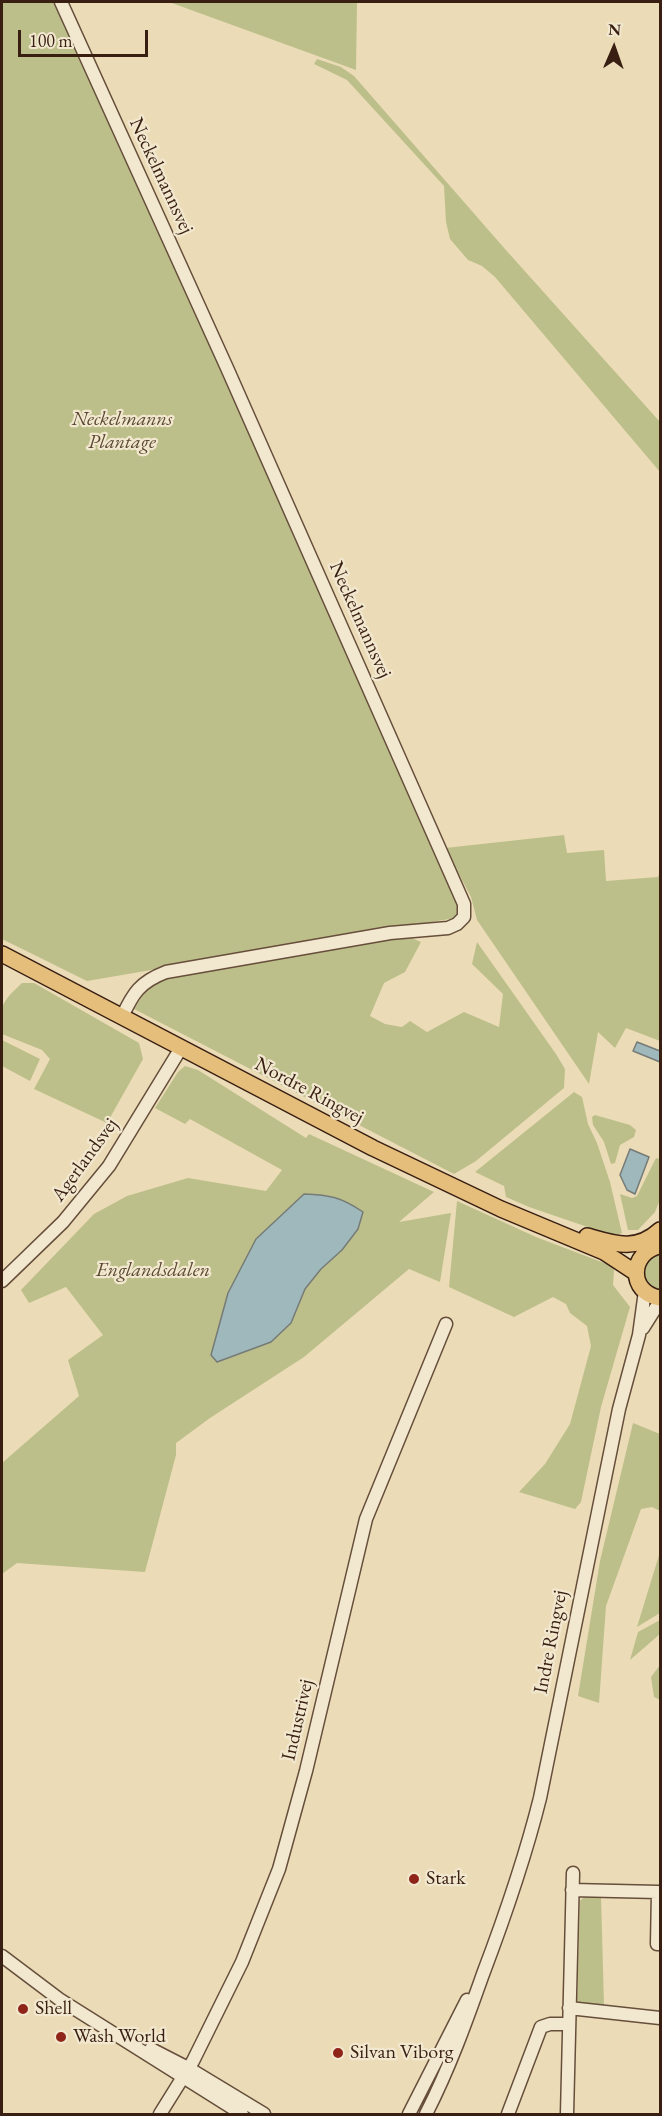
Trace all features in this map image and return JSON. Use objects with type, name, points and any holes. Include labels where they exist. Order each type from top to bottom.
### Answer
[{"type":"main road","name":"Nordre Ringvej","points":[[2,954],[373,1148],[501,1209],[604,1252],[636,1273]]},
{"type":"main road","points":[[501,1209],[617,1244],[639,1244],[652,1238],[660,1230]]},
{"type":"main road","points":[[660,1246],[642,1255],[636,1273],[640,1286],[650,1295],[660,1299]]},
{"type":"main road","name":"Nordre Ringvej","points":[[604,1252],[642,1255]]},
{"type":"street","name":"Neckelmannsvej","points":[[61,2],[227,368],[464,904],[464,917],[457,924],[448,928],[390,933],[166,972],[152,977],[141,985],[132,996],[122,1017]]},
{"type":"street","name":"Agerlandsvej","points":[[2,1281],[63,1222],[109,1166],[181,1047]]},
{"type":"street","name":"Indre Ringvej","points":[[426,2115],[458,2044],[491,1954],[525,1854],[540,1798],[614,1431],[639,1335],[645,1291]]},
{"type":"street","name":"Indre Ringvej","points":[[639,1335],[660,1299]]},
{"type":"street","name":"Industrivej","points":[[160,2115],[185,2073],[242,1962],[279,1869],[306,1771],[366,1519],[446,1324]]},
{"type":"street","points":[[567,2115],[573,1873]]},
{"type":"street","points":[[572,1890],[658,1892],[657,1944],[660,1944]]},
{"type":"street","name":"Indre Ringvej","points":[[409,2115],[491,1954]]},
{"type":"street","points":[[2,1956],[59,1999],[185,2073],[264,2115]]},
{"type":"street","points":[[569,2008],[660,2018]]},
{"type":"street","points":[[508,2115],[541,2027],[569,2024]]},
{"type":"street","points":[[185,2073],[242,2115]]},
{"type":"green space","name":"Neckelmanns Plantage","points":[[2,2],[66,2],[460,906],[455,918],[87,981],[2,939]]},
{"type":"green space","points":[[169,2],[357,2],[356,70]]},
{"type":"green space","points":[[317,59],[341,67],[354,76],[660,422],[660,472],[495,277],[482,266],[468,260],[450,239],[446,222],[444,186],[347,80],[314,64]]},
{"type":"green space","points":[[564,835],[567,853],[604,850],[606,881],[658,877],[660,872],[660,1041],[626,1028],[615,1048],[598,1032],[589,1084],[477,920],[471,897],[445,848]]},
{"type":"green space","points":[[404,935],[421,942],[405,972],[384,983],[370,1016],[385,1024],[402,1027],[410,1021],[427,1032],[464,1012],[499,1027],[503,994],[472,964],[477,942],[565,1069],[564,1088],[476,1161],[454,1174],[134,1009],[147,989],[170,976],[250,964]]},
{"type":"green space","points":[[22,983],[34,983],[139,1043],[143,1059],[107,1123],[34,1089],[50,1059],[42,1050],[2,1034],[3,1005],[9,995]]},
{"type":"green space","points":[[2,1040],[40,1059],[30,1081],[2,1066]]},
{"type":"green space","name":"Englandsdalen","points":[[185,1066],[198,1070],[306,1138],[309,1134],[434,1192],[399,1222],[451,1213],[440,1282],[409,1269],[304,1357],[176,1443],[176,1455],[145,1572],[17,1563],[2,1574],[2,1463],[79,1396],[68,1360],[103,1335],[66,1287],[29,1303],[21,1290],[94,1214],[127,1196],[188,1178],[266,1191],[282,1170],[190,1119],[185,1124],[155,1108],[178,1072]],"holes":[[[358,1229],[342,1250],[321,1269],[305,1289],[271,1342],[244,1351]]]},
{"type":"green space","points":[[574,1092],[582,1097],[588,1124],[610,1182],[622,1233],[617,1235],[529,1207],[506,1197],[504,1186],[475,1172]]},
{"type":"green space","points":[[595,1115],[630,1125],[636,1130],[634,1137],[620,1145],[615,1163],[611,1164],[604,1142],[593,1125],[592,1117]]},
{"type":"green space","points":[[656,1158],[660,1159],[660,1200],[655,1212],[638,1230],[628,1230],[620,1194],[632,1198],[637,1196]]},
{"type":"green space","points":[[457,1201],[536,1237],[612,1266],[613,1285],[630,1307],[601,1407],[581,1502],[575,1509],[519,1492],[545,1464],[570,1424],[591,1346],[587,1326],[570,1313],[566,1304],[553,1297],[514,1317],[449,1287]]},
{"type":"green space","points":[[660,1253],[660,1291],[647,1283],[643,1272],[648,1261]]},
{"type":"green space","points":[[633,1423],[660,1434],[660,1511],[652,1507],[641,1509],[606,1606],[599,1703],[578,1696],[600,1561]]},
{"type":"green space","points":[[660,1552],[660,1613],[637,1627]]},
{"type":"green space","points":[[660,1620],[660,1634],[630,1660],[638,1632]]},
{"type":"green space","points":[[660,1665],[660,1700],[654,1697],[651,1677]]},
{"type":"green space","points":[[584,1897],[601,1897],[604,2005],[577,2003],[580,1901]]},
{"type":"water","points":[[637,1042],[660,1051],[660,1062],[633,1051]]},
{"type":"water","points":[[630,1149],[649,1157],[635,1194],[627,1190],[620,1175]]},
{"type":"water","points":[[304,1194],[335,1198],[363,1212],[358,1229],[342,1250],[321,1269],[305,1289],[291,1323],[271,1342],[217,1362],[211,1355],[228,1293],[256,1239]]},
{"type":"place","name":"Stark","points":[[414,1879]]},
{"type":"place","name":"Shell","points":[[23,2009]]},
{"type":"place","name":"Wash World","points":[[61,2037]]},
{"type":"place","name":"Silvan Viborg","points":[[338,2053]]}]
